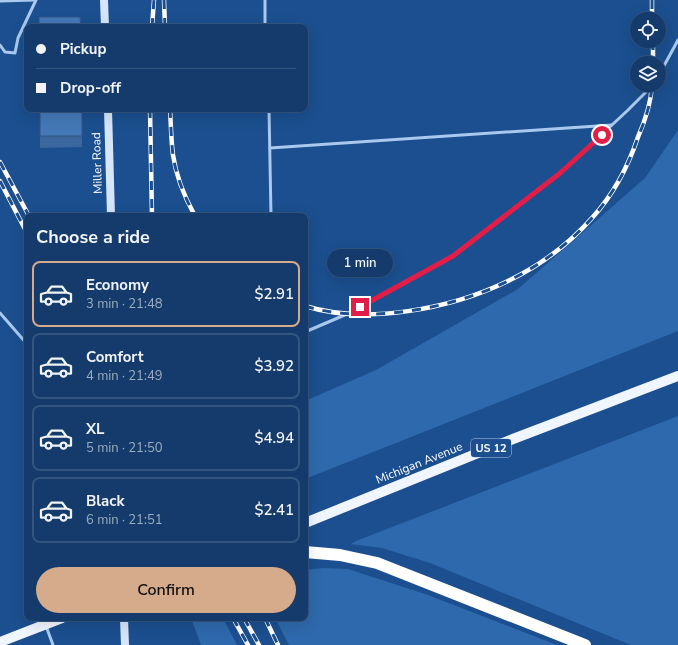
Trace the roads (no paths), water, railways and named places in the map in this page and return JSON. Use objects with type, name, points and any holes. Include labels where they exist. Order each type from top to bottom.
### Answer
[{"type":"highway","points":[[308,552],[340,555],[377,563],[585,645]]},
{"type":"main road","name":"Michigan Avenue","points":[[308,522],[513,439],[678,376]]},
{"type":"main road","points":[[0,642],[55,621]]},
{"type":"street","points":[[104,0],[105,24]]},
{"type":"street","name":"Miller Road","points":[[108,112],[111,213]]},
{"type":"street","points":[[124,621],[125,645]]},
{"type":"lane","points":[[0,1],[36,0],[25,24]]},
{"type":"lane","points":[[265,0],[265,24]]},
{"type":"lane","points":[[0,45],[5,52],[15,53],[18,38],[24,25]]},
{"type":"lane","points":[[666,62],[678,40]]},
{"type":"lane","points":[[308,331],[347,314],[453,256],[559,174],[646,92]]},
{"type":"lane","points":[[269,112],[272,213]]},
{"type":"lane","points":[[270,148],[612,125]]},
{"type":"lane","points":[[0,312],[24,340]]},
{"type":"lane","points":[[45,625],[53,645]]},
{"type":"railway","points":[[152,24],[154,0]]},
{"type":"railway","points":[[164,0],[165,24]]},
{"type":"railway","points":[[652,0],[652,12]]},
{"type":"railway","points":[[653,48],[653,56]]},
{"type":"railway","points":[[308,307],[329,312],[354,314],[381,314],[408,311],[461,299],[485,291],[520,275],[553,254],[574,237],[607,200],[630,159],[643,125],[651,92]]},
{"type":"railway","points":[[150,112],[152,213]]},
{"type":"railway","points":[[170,112],[174,163],[181,187],[194,213]]},
{"type":"railway","points":[[0,162],[27,213]]},
{"type":"railway","points":[[0,181],[24,227]]},
{"type":"railway","points":[[235,621],[248,645]]},
{"type":"railway","points":[[246,621],[259,645]]},
{"type":"railway","points":[[266,621],[278,645]]}]
